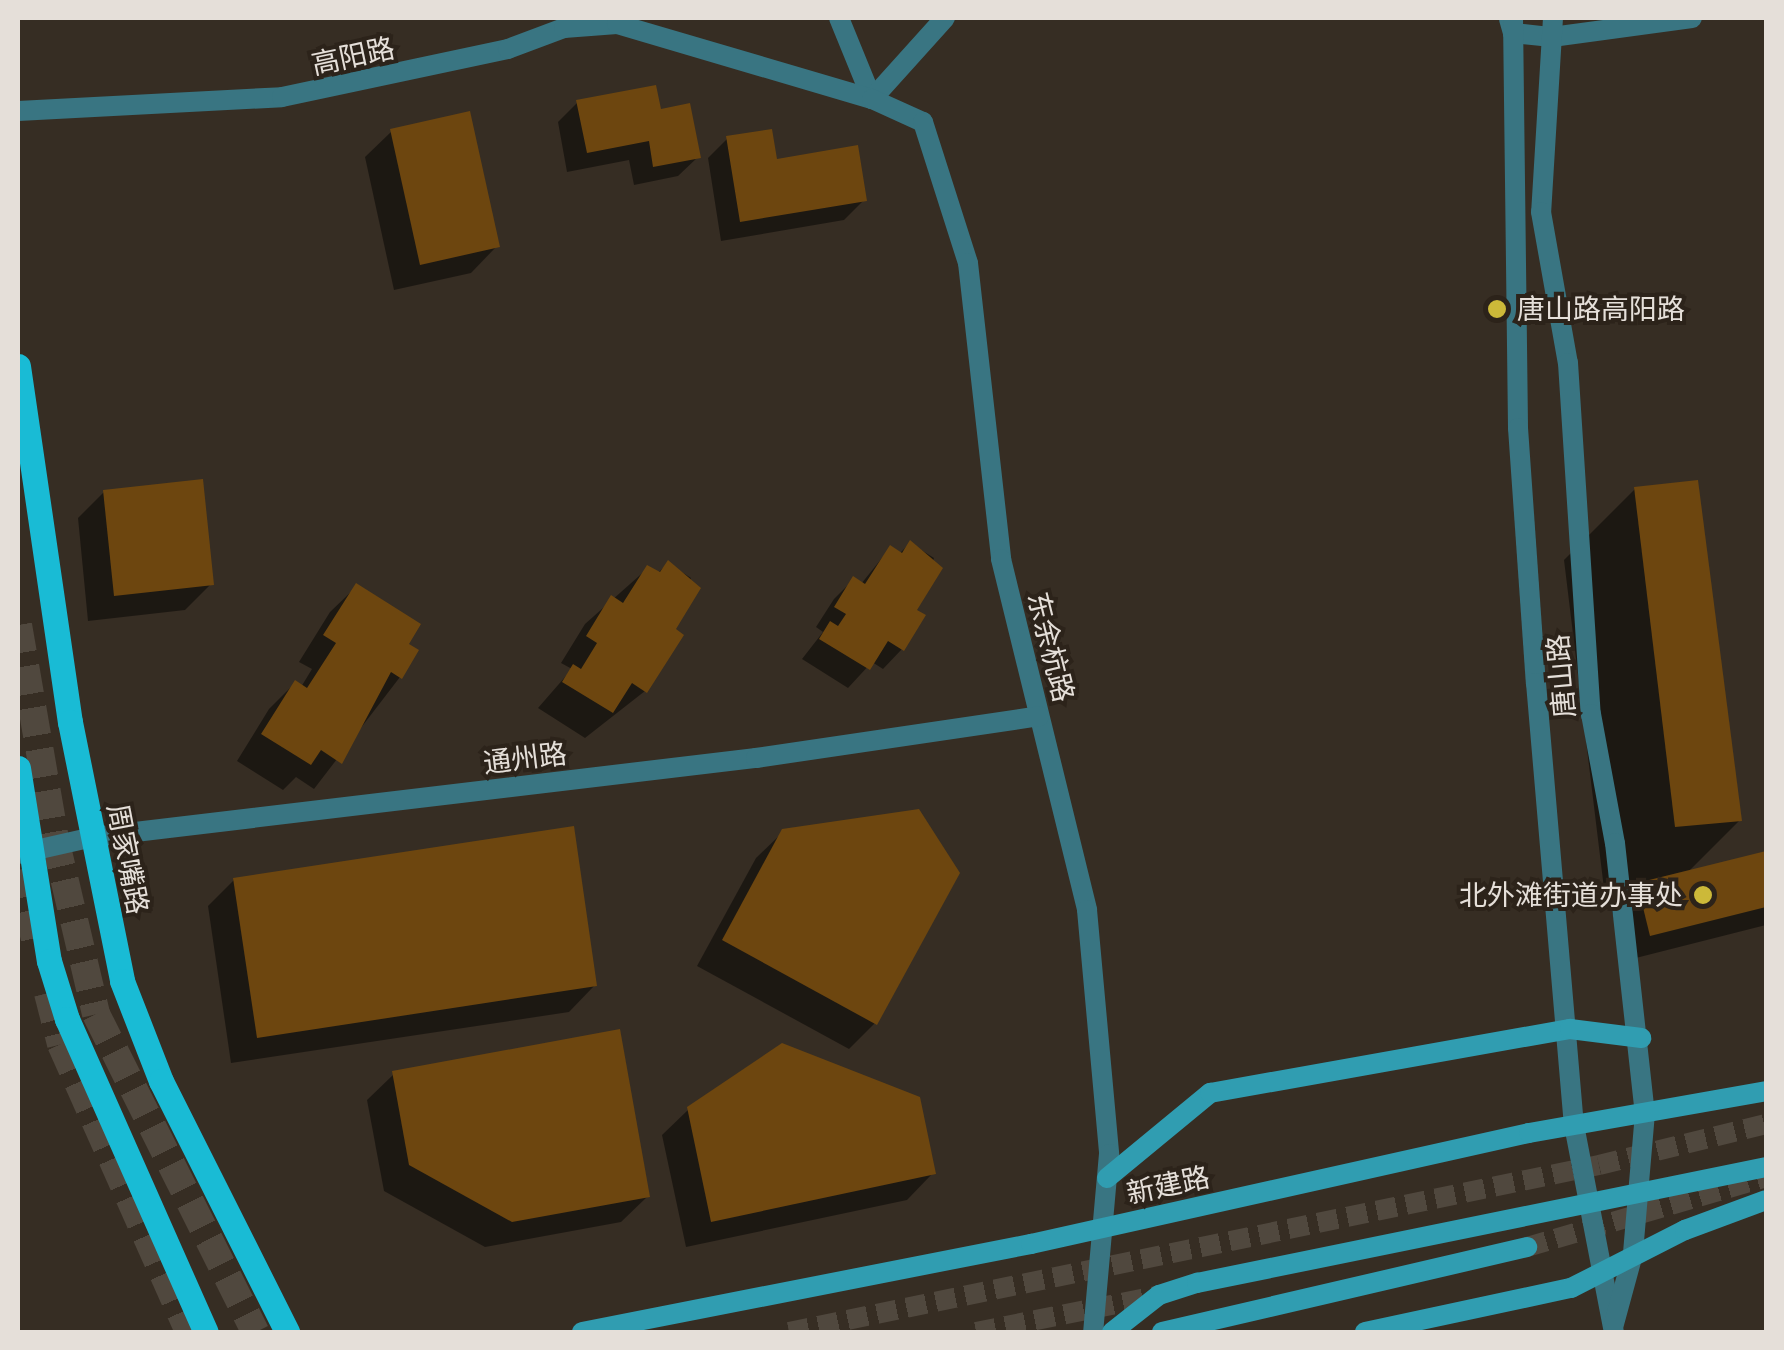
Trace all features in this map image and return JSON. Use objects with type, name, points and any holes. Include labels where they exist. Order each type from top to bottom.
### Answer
[{"type":"main road","name":"周家嘴路","points":[[18,366],[93,838],[122,980],[146,1049],[287,1332]]},
{"type":"main road","points":[[18,768],[23,853],[67,1019],[206,1332]]},
{"type":"main road","points":[[1108,1178],[1210,1092],[1570,1028],[1641,1038]]},
{"type":"main road","name":"新建路","points":[[582,1332],[1103,1227],[1574,1125],[1766,1092]]},
{"type":"main road","points":[[1112,1332],[1159,1294],[1198,1283],[1766,1166]]},
{"type":"main road","points":[[1366,1332],[1544,1297],[1600,1274],[1634,1254],[1766,1200]]},
{"type":"main road","points":[[1162,1332],[1527,1247]]},
{"type":"street","points":[[839,18],[872,99],[945,18]]},
{"type":"street","points":[[1511,23],[1552,27],[1692,18]]},
{"type":"street","name":"唐山路","points":[[1511,23],[1518,428],[1570,1028],[1574,1125],[1600,1274],[1614,1329]]},
{"type":"street","name":"高阳路","points":[[18,112],[282,97],[508,49],[564,28],[617,24],[872,99]]},
{"type":"street","name":"唐山路","points":[[1552,27],[1541,212],[1568,364],[1591,714],[1641,1038],[1646,1114],[1634,1254],[1614,1329]]},
{"type":"street","name":"东余杭路","points":[[872,99],[923,122],[968,263],[989,488],[1019,646],[1087,910],[1102,1036],[1108,1178],[1093,1332]]},
{"type":"street","name":"通州路","points":[[23,853],[93,838],[736,760],[1039,716]]},
{"type":"building","points":[[656,85],[661,109],[690,103],[701,158],[653,167],[649,141],[587,153],[576,100]]},
{"type":"building","points":[[470,111],[500,247],[420,265],[390,129]]},
{"type":"building","points":[[772,129],[777,159],[858,145],[867,201],[740,222],[726,136]]},
{"type":"building","points":[[203,479],[214,585],[114,596],[103,490]]},
{"type":"building","points":[[1698,480],[1742,821],[1675,827],[1634,487]]},
{"type":"building","points":[[910,540],[943,568],[917,610],[926,615],[904,651],[888,641],[870,670],[819,639],[830,621],[838,626],[846,614],[834,607],[853,576],[865,584],[890,545],[902,553]]},
{"type":"building","points":[[668,560],[701,588],[676,629],[684,635],[647,693],[632,683],[613,713],[562,682],[573,664],[581,669],[597,643],[586,636],[611,595],[623,603],[647,565],[660,572]]},
{"type":"building","points":[[356,583],[421,624],[409,644],[419,650],[402,679],[391,672],[342,764],[321,750],[311,765],[261,734],[295,680],[307,688],[336,643],[323,635]]},
{"type":"building","points":[[919,809],[960,873],[877,1025],[722,940],[782,829]]},
{"type":"building","points":[[574,826],[597,986],[257,1038],[233,878]]},
{"type":"building","name":"北外滩街道办事处","points":[[1766,851],[1766,907],[1650,936],[1637,883]]},
{"type":"building","points":[[620,1029],[650,1197],[512,1222],[409,1165],[392,1071]]},
{"type":"building","points":[[782,1043],[920,1097],[936,1174],[711,1222],[687,1107]]},
{"type":"tunnel","points":[[18,625],[55,839],[96,1014],[255,1332]]},
{"type":"tunnel","points":[[18,870],[38,951]]},
{"type":"tunnel","points":[[48,993],[61,1044],[189,1332]]},
{"type":"tunnel","points":[[789,1332],[1599,1165],[1766,1124]]},
{"type":"tunnel","points":[[1527,1247],[1766,1177]]},
{"type":"tunnel","points":[[976,1332],[1161,1295]]},
{"type":"place","name":"唐山路高阳路","points":[[1497,309]]},
{"type":"place","name":"北外滩街道办事处","points":[[1703,895]]}]
